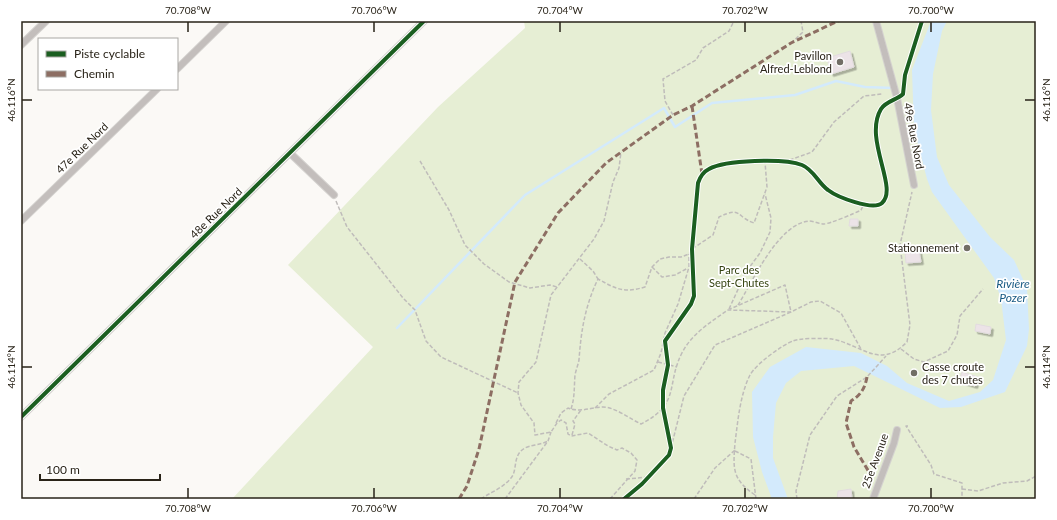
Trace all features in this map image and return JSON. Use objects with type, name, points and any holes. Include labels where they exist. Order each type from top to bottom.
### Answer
[{"type":"street","points":[[21,45],[46,21]]},
{"type":"street","points":[[178,69],[226,21]]},
{"type":"street","name":"48e Rue Nord","points":[[21,417],[424,21]]},
{"type":"street","name":"49e Rue Nord","points":[[876,21],[897,98],[914,185]]},
{"type":"street","name":"47e Rue Nord","points":[[21,221],[156,90]]},
{"type":"street","points":[[290,153],[334,195]]},
{"type":"street","name":"25e Avenue","points":[[873,499],[894,443],[897,430]]},
{"type":"path","points":[[673,114],[666,101],[663,79],[696,60],[703,48],[729,31],[734,21]]},
{"type":"path","points":[[791,43],[803,32],[801,21]]},
{"type":"path","points":[[784,162],[812,152],[834,122],[864,96],[882,94]]},
{"type":"path","points":[[551,432],[536,436],[534,423],[521,405],[518,394],[520,382],[536,362],[551,295],[580,259],[604,221],[613,182],[619,168],[621,152]]},
{"type":"path","points":[[420,161],[449,210],[465,245],[484,264],[509,282],[530,288],[550,285],[557,287]]},
{"type":"path","points":[[758,162],[773,162]]},
{"type":"path","points":[[595,408],[609,394],[654,370],[662,353],[665,333],[678,304],[689,267],[689,254],[692,249],[713,235],[719,217],[729,212],[739,212],[749,221],[754,223],[767,187],[765,162]]},
{"type":"path","points":[[779,162],[794,163]]},
{"type":"path","points":[[797,499],[796,491],[810,435],[837,396],[867,377],[886,356],[900,349],[907,342],[910,325],[900,245],[914,185]]},
{"type":"path","points":[[728,310],[746,272],[760,254],[770,232],[771,218],[765,192]]},
{"type":"path","points":[[334,195],[347,227],[403,298],[415,310],[426,341],[441,357],[498,382],[518,394]]},
{"type":"path","points":[[858,203],[866,204]]},
{"type":"path","points":[[738,305],[775,244],[792,227],[809,221],[825,224],[853,214],[861,210],[866,204]]},
{"type":"path","points":[[692,242],[693,273]]},
{"type":"path","points":[[580,259],[594,271],[598,279],[613,288],[630,291],[646,287],[652,267],[660,259],[681,257],[689,254]]},
{"type":"path","points":[[652,267],[662,277],[675,275],[689,267]]},
{"type":"path","points":[[571,409],[575,398],[575,376],[579,361],[581,328],[587,305],[598,279]]},
{"type":"path","points":[[504,499],[548,441],[561,413],[568,408],[581,410],[603,407],[612,409],[641,424],[656,416],[668,402],[683,351],[693,338],[728,310],[785,285],[791,312]]},
{"type":"path","points":[[900,349],[914,359],[924,362],[948,351],[957,335],[960,316],[983,289]]},
{"type":"path","points":[[669,455],[684,396],[715,345],[811,302],[820,301],[841,312],[861,349]]},
{"type":"path","points":[[728,310],[791,312]]},
{"type":"path","points":[[666,354],[665,341],[673,328]]},
{"type":"path","points":[[755,495],[742,485],[733,466],[738,412],[751,374],[769,356],[794,340],[832,339],[878,355],[886,356]]},
{"type":"path","points":[[667,360],[667,372]]},
{"type":"path","points":[[658,362],[678,367]]},
{"type":"path","points":[[663,396],[663,408],[665,414]]},
{"type":"path","points":[[572,435],[575,424],[573,421],[581,410]]},
{"type":"path","points":[[554,427],[562,420],[566,423],[568,434],[588,433],[617,450],[622,448],[631,453],[637,460],[635,471],[626,479],[610,499]]},
{"type":"path","points":[[908,426],[906,426],[931,465],[934,474],[962,483],[962,499]]},
{"type":"path","points":[[669,435],[671,448]]},
{"type":"path","points":[[481,499],[502,487],[513,477],[515,459],[525,448],[540,445],[548,441]]},
{"type":"path","points":[[735,450],[751,459],[756,499]]},
{"type":"path","points":[[694,499],[715,468],[735,450]]},
{"type":"path","points":[[642,484],[654,471]]},
{"type":"path","points":[[962,489],[978,491],[1003,483],[1028,481],[1036,476]]},
{"type":"path","points":[[626,479],[649,477]]},
{"type":"green space","name":"Parc des Sept-Chutes","points":[[524,21],[1036,21],[1036,499],[232,499],[373,347],[288,265],[438,107],[525,28]]},
{"type":"water","name":"Rivière Pozer","points":[[931,21],[947,21],[942,31],[933,74],[931,110],[937,157],[949,185],[990,237],[1014,260],[1027,288],[1029,329],[1027,346],[1005,392],[961,407],[940,408],[854,366],[801,371],[786,383],[776,403],[773,458],[788,499],[772,499],[762,472],[753,437],[752,392],[770,367],[806,347],[861,353],[887,366],[907,383],[949,401],[980,392],[993,380],[1006,340],[1001,299],[994,278],[932,192],[927,179],[914,129],[912,70]]},
{"type":"building","name":"Pavillon Alfred-Leblond","points":[[850,51],[854,67],[831,74],[827,58]]},
{"type":"building","points":[[850,219],[858,219],[858,226],[849,226]]},
{"type":"building","points":[[919,251],[921,262],[906,263],[905,252]]},
{"type":"building","points":[[976,324],[991,327],[990,334],[975,331]]},
{"type":"building","points":[[962,372],[978,377],[975,386],[959,381]]},
{"type":"building","points":[[851,489],[852,499],[837,499],[838,491]]},
{"type":"waterway","points":[[397,328],[525,195],[664,108],[675,127],[712,103],[795,95],[836,81],[865,87],[894,88]]},
{"type":"marked path","points":[[459,499],[467,486],[479,449],[515,282],[558,213],[606,163],[673,115],[692,106],[791,43],[838,21]]},
{"type":"marked path","points":[[692,106],[702,174]]},
{"type":"marked path","points":[[867,377],[862,391],[851,401],[846,423],[854,447],[869,472]]},
{"type":"cycle path","points":[[21,417],[424,21]]},
{"type":"cycle path","points":[[624,499],[642,484],[669,455],[671,448],[663,408],[663,390],[668,365],[665,341],[691,304],[694,296],[692,249],[698,183],[701,177],[709,169],[717,166],[741,162],[782,161],[806,167],[825,187],[839,196],[863,204],[877,205],[882,203],[886,196],[886,186],[876,134],[877,121],[883,106],[903,94],[905,75],[922,21]]},
{"type":"place","name":"Pavillon Alfred-Leblond","points":[[840,62]]},
{"type":"place","name":"Stationnement","points":[[967,248]]},
{"type":"place","name":"Casse croute des 7 chutes","points":[[914,373]]}]
